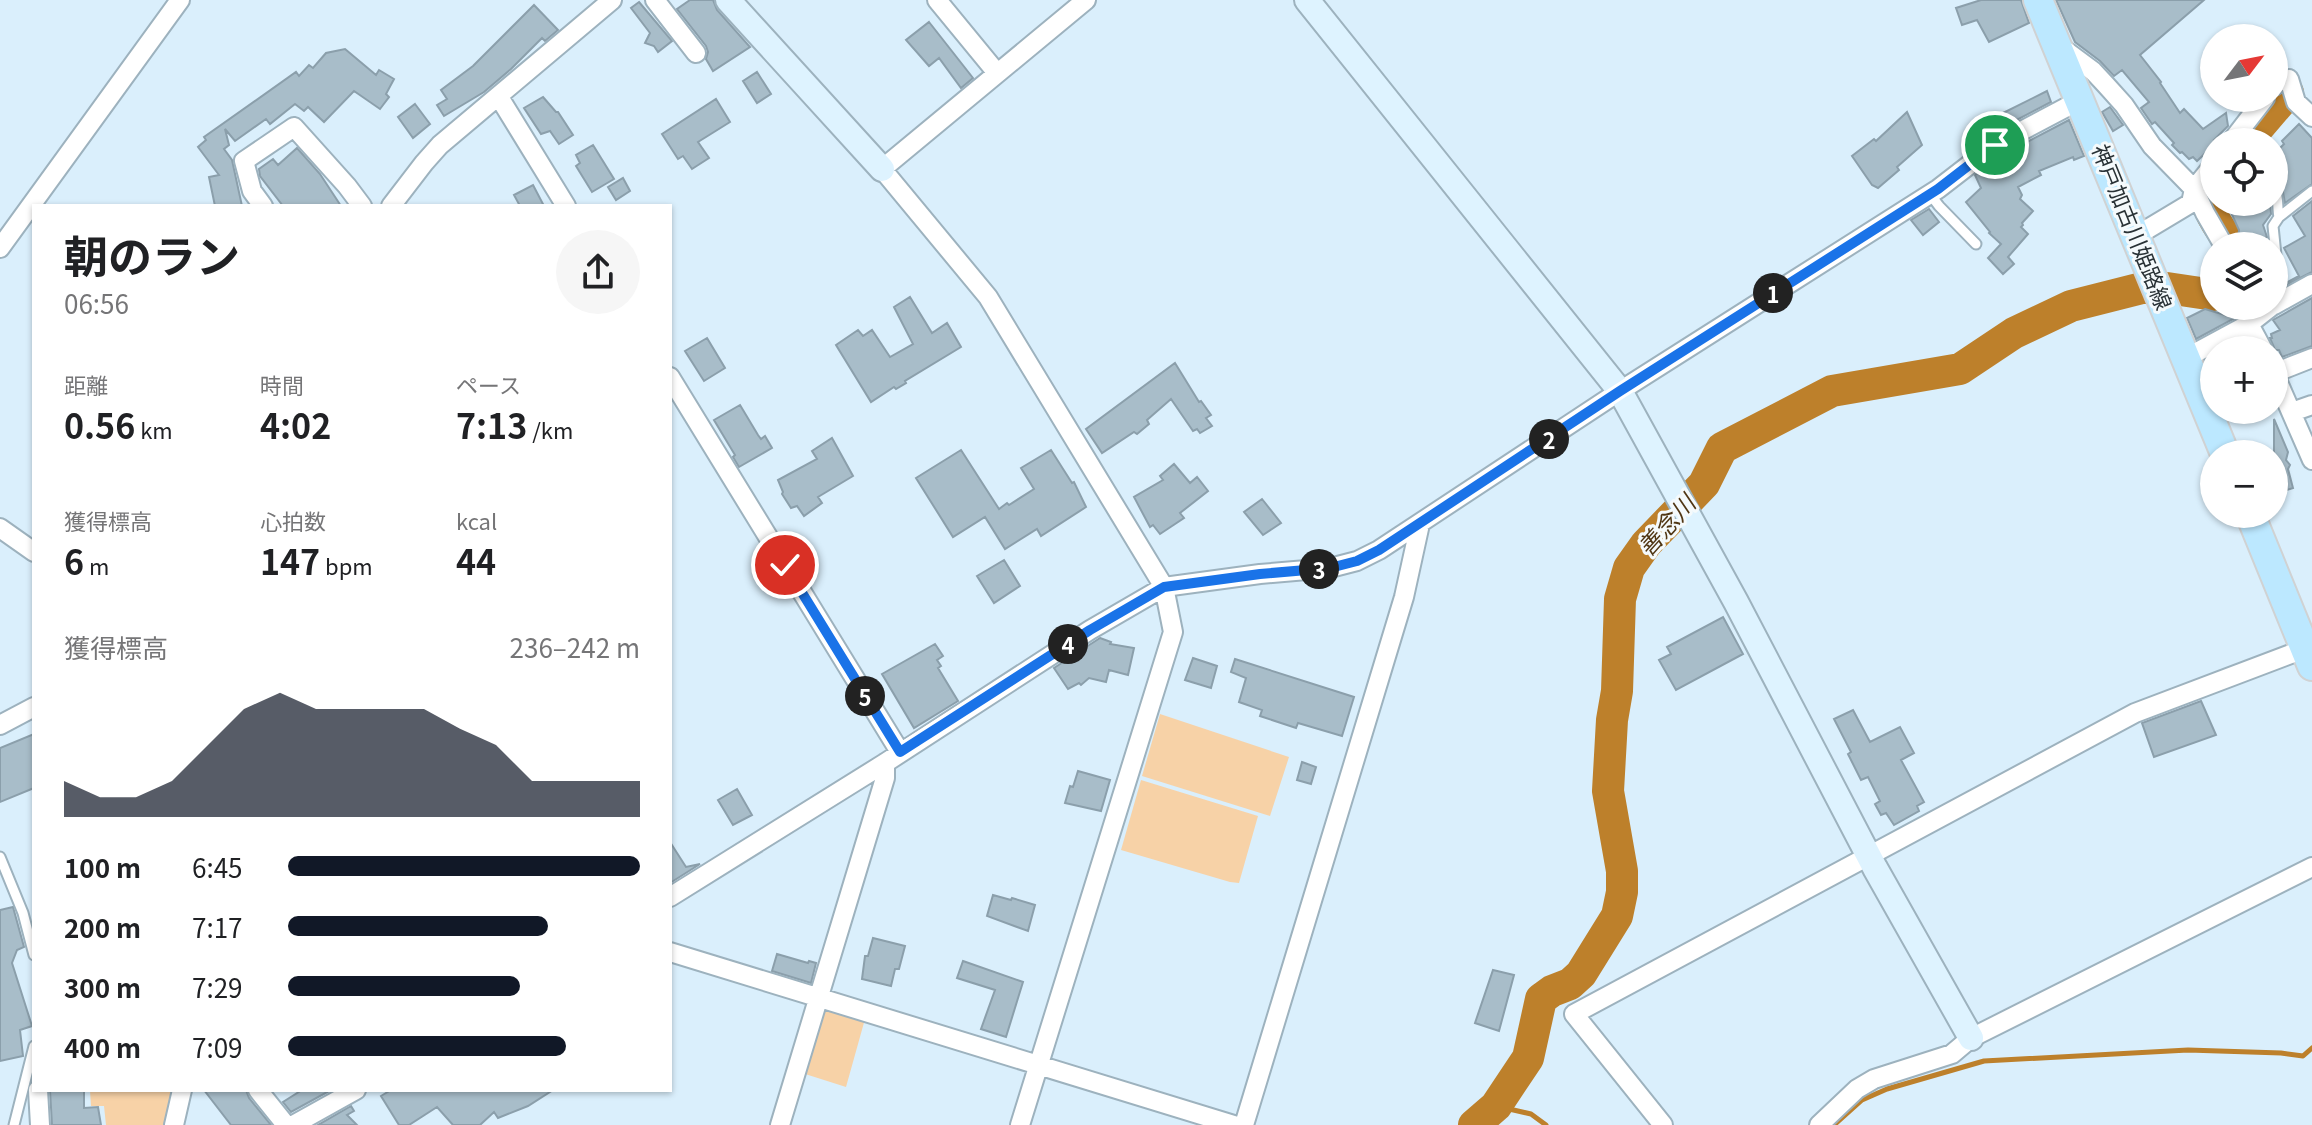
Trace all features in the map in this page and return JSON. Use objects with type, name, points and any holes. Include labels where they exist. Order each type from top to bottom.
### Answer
[{"type":"main road","name":"神戸加古川姫路線","points":[[2038,0],[2219,440]]},
{"type":"main road","points":[[2256,528],[2310,653]]},
{"type":"street","points":[[0,248],[180,0]]},
{"type":"street","points":[[392,204],[440,145],[612,0]]},
{"type":"street","points":[[655,0],[696,53]]},
{"type":"street","points":[[728,0],[882,169],[988,297],[1164,587],[1173,632],[1020,1125]]},
{"type":"street","points":[[937,0],[997,73]]},
{"type":"street","points":[[882,169],[1086,0]]},
{"type":"street","points":[[1307,0],[1620,391],[1971,1038]]},
{"type":"street","points":[[2056,44],[2093,71],[2124,105],[2152,146],[2194,189],[2216,232]]},
{"type":"street","points":[[2288,91],[2312,117]]},
{"type":"street","points":[[499,97],[565,204]]},
{"type":"street","points":[[672,896],[1090,630],[1164,587],[1330,568],[1357,561],[1420,524],[1620,391],[1930,194],[1995,145],[2080,100]]},
{"type":"street","points":[[2242,128],[2254,112]]},
{"type":"street","points":[[262,204],[252,191],[244,161],[294,127],[360,204]]},
{"type":"street","points":[[2136,236],[2191,203],[2194,189],[2200,182]]},
{"type":"street","points":[[2288,298],[2312,284]]},
{"type":"street","points":[[2186,358],[2242,320]]},
{"type":"street","points":[[2288,367],[2312,358]]},
{"type":"street","points":[[672,380],[892,758],[780,1125]]},
{"type":"street","points":[[2288,403],[2312,460]]},
{"type":"street","points":[[2292,412],[2312,405]]},
{"type":"street","points":[[1244,1125],[1404,597],[1420,524]]},
{"type":"street","points":[[0,528],[32,551]]},
{"type":"street","points":[[1663,1125],[1574,1014],[2135,713],[2310,653]]},
{"type":"street","points":[[0,725],[32,708]]},
{"type":"street","points":[[1819,1125],[1857,1089],[1874,1079],[1952,1054],[1971,1038],[2312,867]]},
{"type":"street","points":[[672,953],[1234,1125]]},
{"type":"street","points":[[38,1092],[40,1125]]},
{"type":"street","points":[[174,1125],[182,1092]]},
{"type":"street","points":[[293,1125],[352,1092]]},
{"type":"street","points":[[268,1093],[286,1125]]},
{"type":"lane","points":[[2273,232],[2279,217],[2312,191]]},
{"type":"lane","points":[[1930,194],[1976,244]]},
{"type":"lane","points":[[0,857],[23,913],[32,947]]},
{"type":"lane","points":[[14,1125],[32,1054]]},
{"type":"shaded area","points":[[1160,714],[1289,757],[1270,816],[1142,776]]},
{"type":"shaded area","points":[[1141,780],[1258,816],[1239,883],[1121,850]]},
{"type":"shaded area","points":[[829,1005],[865,1019],[846,1087],[802,1073],[821,1009]]},
{"type":"shaded area","points":[[90,1092],[179,1092],[168,1125],[106,1125],[104,1106],[91,1106]]},
{"type":"building","points":[[690,0],[713,0],[717,10],[750,47],[713,71],[706,59],[706,46],[677,9]]},
{"type":"building","points":[[1981,0],[2021,0],[2029,23],[1989,42],[1977,20],[1962,25],[1956,8]]},
{"type":"building","points":[[2056,0],[2204,0],[2140,55],[2180,113],[2184,109],[2202,128],[2200,158],[2197,161],[2193,157],[2189,159],[2180,153],[2155,122],[2152,124],[2141,108],[2149,102],[2122,70],[2114,76],[2075,42]]},
{"type":"building","points":[[639,2],[672,41],[658,52],[654,46],[645,43],[650,33],[631,8]]},
{"type":"building","points":[[534,5],[558,30],[545,41],[542,38],[484,92],[444,116],[437,105],[447,99],[441,90],[473,66]]},
{"type":"building","points":[[929,22],[973,78],[961,88],[939,58],[929,66],[906,40]]},
{"type":"building","points":[[345,49],[376,75],[379,70],[394,79],[386,94],[389,97],[380,109],[354,91],[324,122],[308,107],[304,111],[295,104],[270,124],[266,119],[235,141],[225,129],[229,145],[224,149],[232,160],[242,204],[215,204],[209,177],[219,175],[198,147],[206,140],[204,137],[296,72],[299,76],[309,65],[313,68],[326,53]]},
{"type":"building","points":[[757,72],[771,94],[757,103],[743,81]]},
{"type":"building","points":[[2047,91],[2051,102],[2009,124],[2003,113]]},
{"type":"building","points":[[543,97],[558,112],[573,135],[559,144],[550,131],[541,134],[524,108]]},
{"type":"building","points":[[716,99],[730,122],[698,142],[709,158],[692,169],[683,156],[678,159],[662,134]]},
{"type":"building","points":[[415,104],[430,124],[413,138],[398,117]]},
{"type":"building","points":[[2110,107],[2123,125],[2113,131],[2102,112]]},
{"type":"building","points":[[1907,112],[1922,145],[1878,188],[1872,185],[1852,156],[1874,139],[1876,141]]},
{"type":"building","points":[[2226,113],[2226,128],[2204,128]]},
{"type":"building","points":[[2069,120],[2084,156],[2074,160],[2073,157],[2039,171],[2041,175],[2018,187],[2022,195],[2020,199],[2033,211],[2021,227],[2028,234],[2008,257],[2014,264],[2003,274],[1988,258],[2001,244],[1966,202],[1981,188],[1975,175],[2002,155]]},
{"type":"building","points":[[2299,124],[2312,138],[2312,184],[2288,201],[2288,135]]},
{"type":"building","points":[[593,145],[614,179],[592,192],[576,166],[580,163],[576,155]]},
{"type":"building","points":[[297,148],[320,174],[340,204],[281,204],[260,176],[259,169],[273,159],[278,165]]},
{"type":"building","points":[[623,178],[630,191],[616,200],[608,187]]},
{"type":"building","points":[[533,185],[543,204],[519,204],[514,195]]},
{"type":"building","points":[[2312,201],[2312,272],[2288,284],[2299,276],[2288,255],[2288,246],[2305,236],[2293,216]]},
{"type":"building","points":[[1929,209],[1939,222],[1923,235],[1911,220]]},
{"type":"building","points":[[2233,216],[2270,216],[2263,225],[2265,232],[2239,230]]},
{"type":"building","points":[[910,297],[932,333],[947,323],[961,347],[871,402],[836,345],[858,330],[863,336],[872,330],[890,357],[913,344],[894,307]]},
{"type":"building","points":[[2312,298],[2312,346],[2288,355],[2288,336],[2271,334],[2280,330],[2273,320],[2288,320],[2288,312]]},
{"type":"building","points":[[2200,312],[2200,320],[2231,320],[2196,339],[2187,318]]},
{"type":"building","points":[[707,338],[725,368],[704,381],[685,351]]},
{"type":"building","points":[[1175,363],[1199,402],[1211,415],[1206,418],[1212,426],[1200,433],[1197,429],[1193,431],[1171,399],[1147,420],[1149,424],[1137,434],[1134,432],[1102,453],[1086,429]]},
{"type":"building","points":[[740,405],[758,435],[761,439],[765,436],[772,448],[739,467],[714,420]]},
{"type":"building","points":[[2274,424],[2276,424],[2283,440],[2274,440]]},
{"type":"building","points":[[832,438],[853,476],[818,497],[822,503],[804,516],[797,506],[791,508],[778,480],[817,459],[812,451]]},
{"type":"building","points":[[961,450],[999,509],[1034,489],[1021,468],[1051,450],[1074,482],[1086,507],[1041,536],[1037,529],[1005,549],[985,517],[953,537],[916,478]]},
{"type":"building","points":[[1174,464],[1190,483],[1197,477],[1208,491],[1180,513],[1184,518],[1160,534],[1153,525],[1150,527],[1134,497],[1163,480],[1160,476]]},
{"type":"building","points":[[2288,469],[2293,488],[2288,490]]},
{"type":"building","points":[[1262,499],[1281,523],[1263,535],[1244,512]]},
{"type":"building","points":[[1004,560],[1020,586],[994,603],[977,576]]},
{"type":"building","points":[[1723,617],[1743,654],[1676,690],[1659,660],[1671,654],[1667,647]]},
{"type":"building","points":[[1100,638],[1110,644],[1134,648],[1128,675],[1109,670],[1106,682],[1089,678],[1081,685],[1079,683],[1068,689],[1054,668]]},
{"type":"building","points":[[935,644],[943,656],[937,660],[941,666],[938,668],[958,701],[914,728],[882,674]]},
{"type":"building","points":[[1193,658],[1217,666],[1211,688],[1185,680]]},
{"type":"building","points":[[1235,659],[1354,697],[1342,736],[1298,723],[1296,728],[1260,716],[1262,710],[1239,702],[1246,678],[1231,672]]},
{"type":"building","points":[[2201,701],[2216,735],[2154,757],[2142,723]]},
{"type":"building","points":[[1853,710],[1870,742],[1900,727],[1914,753],[1901,760],[1924,802],[1917,806],[1919,811],[1894,825],[1886,813],[1881,815],[1875,804],[1880,801],[1868,777],[1861,780],[1834,719]]},
{"type":"building","points":[[32,735],[32,789],[0,802],[0,748]]},
{"type":"building","points":[[1302,762],[1316,767],[1311,784],[1297,780]]},
{"type":"building","points":[[1078,771],[1110,780],[1101,811],[1065,803]]},
{"type":"building","points":[[737,789],[752,815],[733,825],[718,800]]},
{"type":"building","points":[[672,845],[686,867],[700,864],[672,882]]},
{"type":"building","points":[[993,895],[1035,905],[1028,931],[987,916]]},
{"type":"building","points":[[13,907],[24,947],[17,950],[12,963],[32,1026],[20,1030],[23,1056],[0,1061],[0,910]]},
{"type":"building","points":[[873,938],[905,946],[891,986],[862,979],[865,956],[868,956]]},
{"type":"building","points":[[777,954],[816,963],[811,983],[772,971]]},
{"type":"building","points":[[963,961],[1023,982],[1006,1037],[981,1029],[995,990],[957,978]]},
{"type":"building","points":[[1493,970],[1514,975],[1499,1031],[1475,1023]]},
{"type":"building","points":[[50,1092],[84,1092],[84,1108],[98,1107],[101,1125],[52,1125]]},
{"type":"building","points":[[206,1092],[247,1092],[271,1125],[231,1125]]},
{"type":"building","points":[[299,1092],[327,1092],[291,1112],[283,1102]]},
{"type":"building","points":[[388,1092],[550,1092],[528,1106],[498,1118],[494,1112],[480,1125],[453,1125],[437,1107],[409,1125],[399,1125],[381,1096]]},
{"type":"building","points":[[351,1106],[354,1111],[347,1115],[357,1125],[318,1125]]},
{"type":"waterway","name":"善念川","points":[[2258,128],[2272,112]]},
{"type":"waterway","name":"善念川","points":[[2212,216],[2222,232]]},
{"type":"waterway","name":"善念川","points":[[1474,1125],[1496,1106],[1528,1058],[1541,999],[1570,984],[1581,974],[1617,916],[1622,871],[1608,791],[1617,691],[1620,599],[1629,568],[1646,544],[1704,484],[1722,448],[1832,391],[1960,369],[2014,333],[2071,306],[2142,288],[2200,293]]},
{"type":"waterway","points":[[1834,1125],[1862,1100],[1887,1089],[1984,1061],[2188,1050],[2303,1056],[2312,1048]]},
{"type":"waterway","points":[[1496,1106],[1531,1114],[1546,1125]]},
{"type":"route","points":[[785,565],[900,752],[1090,630],[1164,587],[1330,568],[1357,561],[1379,550],[1620,391],[1938,189],[1995,145]]}]
